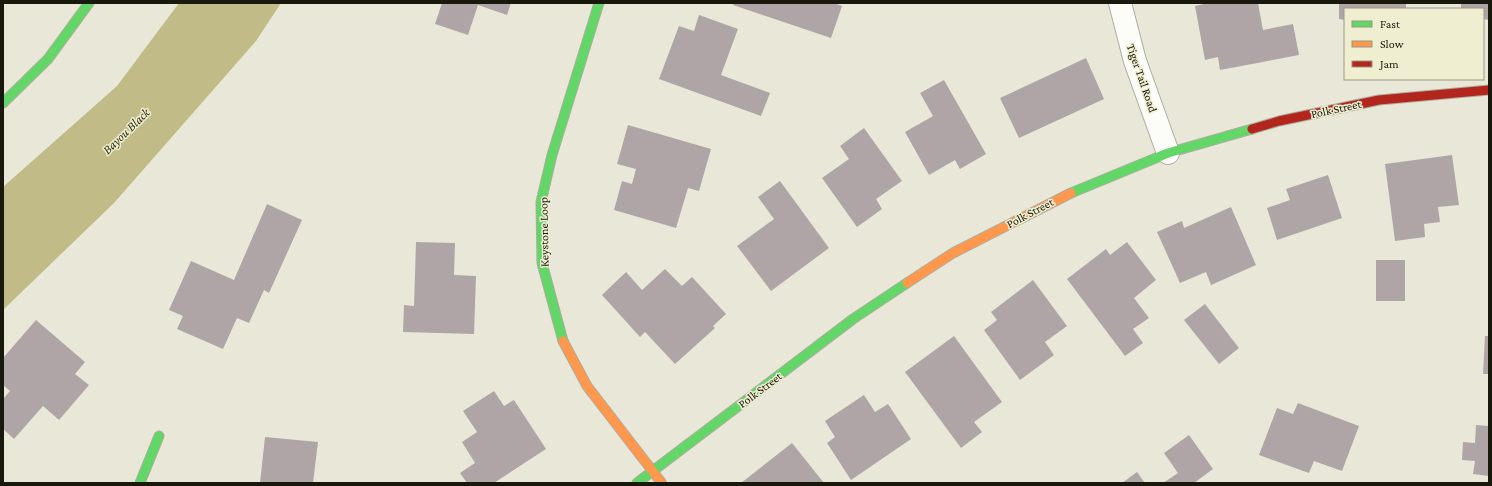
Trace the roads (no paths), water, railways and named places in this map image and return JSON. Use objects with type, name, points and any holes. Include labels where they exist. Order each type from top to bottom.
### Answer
[{"type":"street","points":[[3,103],[48,59],[89,3]]},
{"type":"street","name":"Keystone Loop","points":[[599,3],[552,155],[541,202],[542,263],[560,335],[587,386],[613,422],[662,483]]},
{"type":"street","name":"Tiger Tail Road","points":[[1120,3],[1135,61],[1168,153]]},
{"type":"street","name":"Polk Street","points":[[637,483],[853,319],[953,253],[1058,198],[1168,153],[1279,121],[1379,100],[1489,90]]},
{"type":"street","points":[[140,483],[159,436]]},
{"type":"water","name":"Bayou Black","points":[[179,3],[281,3],[256,41],[114,203],[3,310],[3,187],[117,86]]}]
